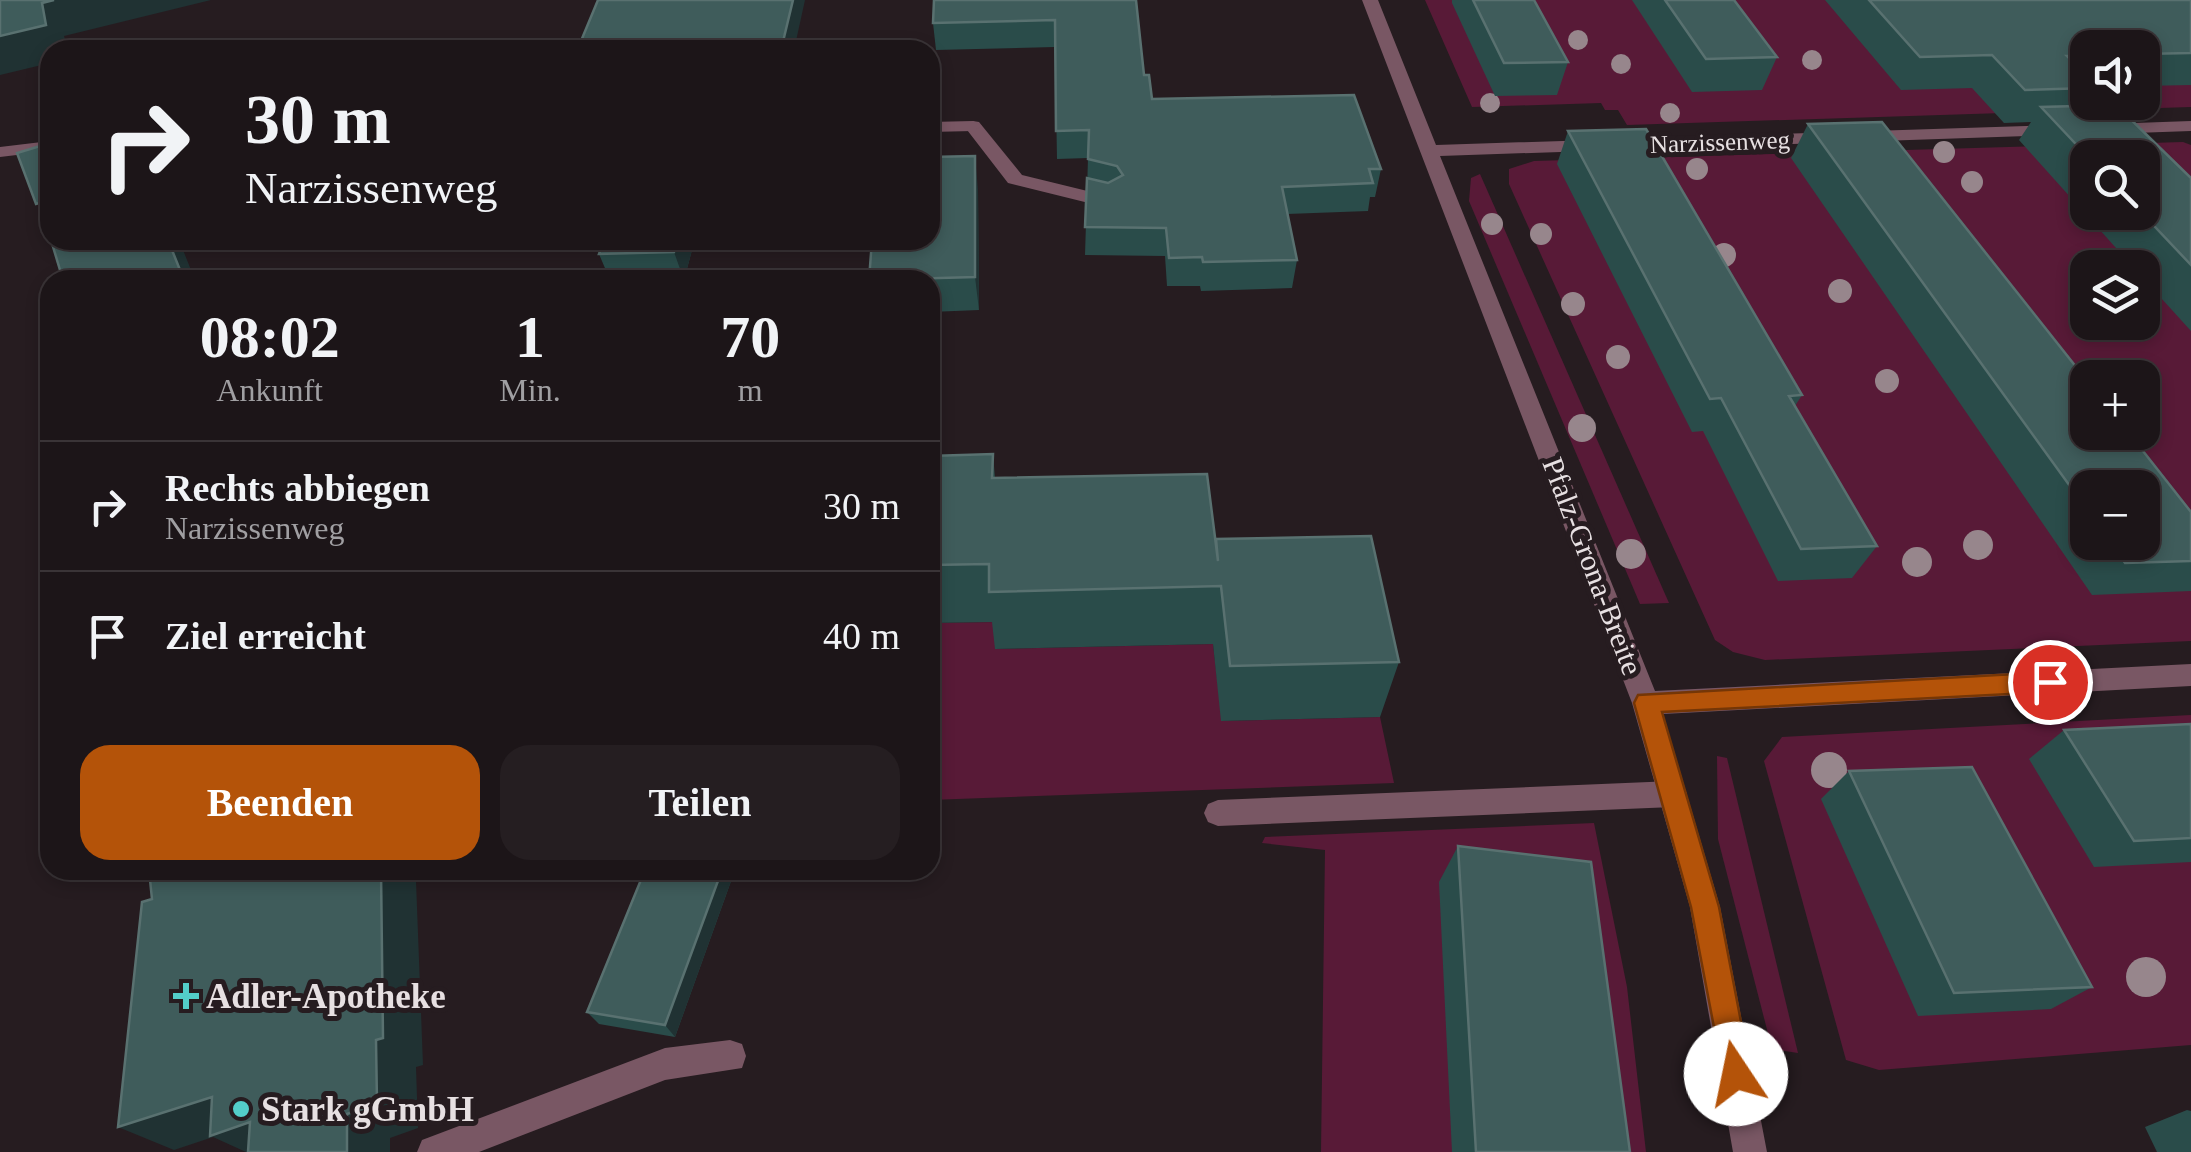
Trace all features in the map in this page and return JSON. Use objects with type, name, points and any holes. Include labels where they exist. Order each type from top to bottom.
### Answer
[{"type":"street","name":"Pfalz-Grona-Breite","points":[[1370,0],[1646,703],[1705,907],[1750,1152]]},
{"type":"street","points":[[940,127],[973,126],[1015,179],[1109,202]]},
{"type":"street","name":"Narzissenweg","points":[[1429,151],[2191,126]]},
{"type":"street","points":[[0,152],[40,147]]},
{"type":"street","points":[[1646,703],[2191,675]]},
{"type":"street","points":[[1218,813],[1673,794]]},
{"type":"street","points":[[434,1152],[665,1064],[730,1056]]},
{"type":"shaded area","points":[[1425,0],[2191,0],[2191,107],[2160,108],[2160,30],[2070,30],[2070,111],[1627,125],[1618,110],[1605,110],[1601,103],[1472,107]]},
{"type":"shaded area","points":[[2160,143],[2191,145],[2191,641],[1765,660],[1733,652],[1715,640],[1509,184],[1509,169],[1534,161],[2070,145],[2070,230],[2160,230]]},
{"type":"shaded area","points":[[1480,174],[1669,603],[1640,604],[1469,201],[1471,178]]},
{"type":"shaded area","points":[[996,622],[996,649],[1213,644],[1222,721],[1380,717],[1394,783],[940,800],[940,623]]},
{"type":"shaded area","points":[[2191,715],[2191,1045],[1879,1070],[1846,1060],[1764,761],[1782,737]]},
{"type":"shaded area","points":[[1717,756],[1727,758],[1798,1053],[1772,1049],[1718,839]]},
{"type":"shaded area","points":[[1594,823],[1627,987],[1646,1152],[1321,1152],[1325,850],[1262,843],[1265,837]]},
{"type":"building","points":[[0,0],[54,0],[42,3],[46,25],[0,36]]},
{"type":"building","points":[[598,0],[793,0],[783,40],[581,40]]},
{"type":"building","points":[[934,0],[1136,0],[1144,75],[1149,75],[1152,99],[1354,95],[1381,169],[1369,169],[1373,183],[1282,187],[1297,260],[1203,262],[1202,257],[1169,258],[1166,228],[1085,227],[1087,178],[1108,183],[1123,175],[1117,166],[1088,159],[1089,130],[1056,131],[1055,20],[933,23]]},
{"type":"building","points":[[1473,0],[1534,0],[1568,62],[1504,63]]},
{"type":"building","points":[[1665,0],[1734,0],[1777,57],[1706,59]]},
{"type":"building","points":[[1869,0],[2191,0],[2191,53],[2160,54],[2160,30],[2070,30],[2070,89],[2025,90],[1992,55],[1920,57]]},
{"type":"building","points":[[2070,106],[2070,120],[2131,120],[2152,140],[2072,140],[2041,107]]},
{"type":"building","points":[[1882,122],[2071,360],[2070,450],[2142,450],[2158,470],[2070,470],[2070,486],[1808,124]]},
{"type":"building","points":[[1646,129],[1802,395],[1789,396],[1877,546],[1801,549],[1721,398],[1710,399],[1568,131]]},
{"type":"building","points":[[40,146],[40,206],[36,204],[17,153]]},
{"type":"building","points":[[2160,148],[2191,178],[2191,265],[2158,230]]},
{"type":"building","points":[[975,156],[975,277],[940,278],[940,270],[870,270],[871,250],[940,250],[940,157]]},
{"type":"building","points":[[54,250],[172,250],[180,270],[60,270]]},
{"type":"building","points":[[600,250],[674,250],[674,252],[599,254]]},
{"type":"building","points":[[993,454],[992,478],[1207,474],[1218,561],[1216,539],[1371,536],[1399,662],[1230,666],[1221,586],[989,592],[989,564],[940,565],[940,456]]},
{"type":"building","points":[[2160,473],[2191,512],[2191,561],[2123,560],[2160,560]]},
{"type":"building","points":[[2191,724],[2191,838],[2134,841],[2064,730]]},
{"type":"building","points":[[1972,767],[2092,987],[1954,993],[1849,771]]},
{"type":"building","points":[[1458,846],[1591,862],[1630,1152],[1476,1152]]},
{"type":"building","points":[[150,880],[381,880],[383,1038],[376,1040],[377,1104],[347,1114],[347,1152],[248,1152],[250,1122],[210,1136],[212,1097],[118,1127],[142,902],[152,899]]},
{"type":"building","points":[[641,880],[718,880],[665,1025],[587,1012]]},
{"type":"place","name":"Adler-Apotheke","points":[[186,996]]},
{"type":"place","name":"Stark gGmbH","points":[[241,1109]]},
{"type":"route","points":[[1736,1074],[1705,907],[1646,703],[2050,682]]}]
